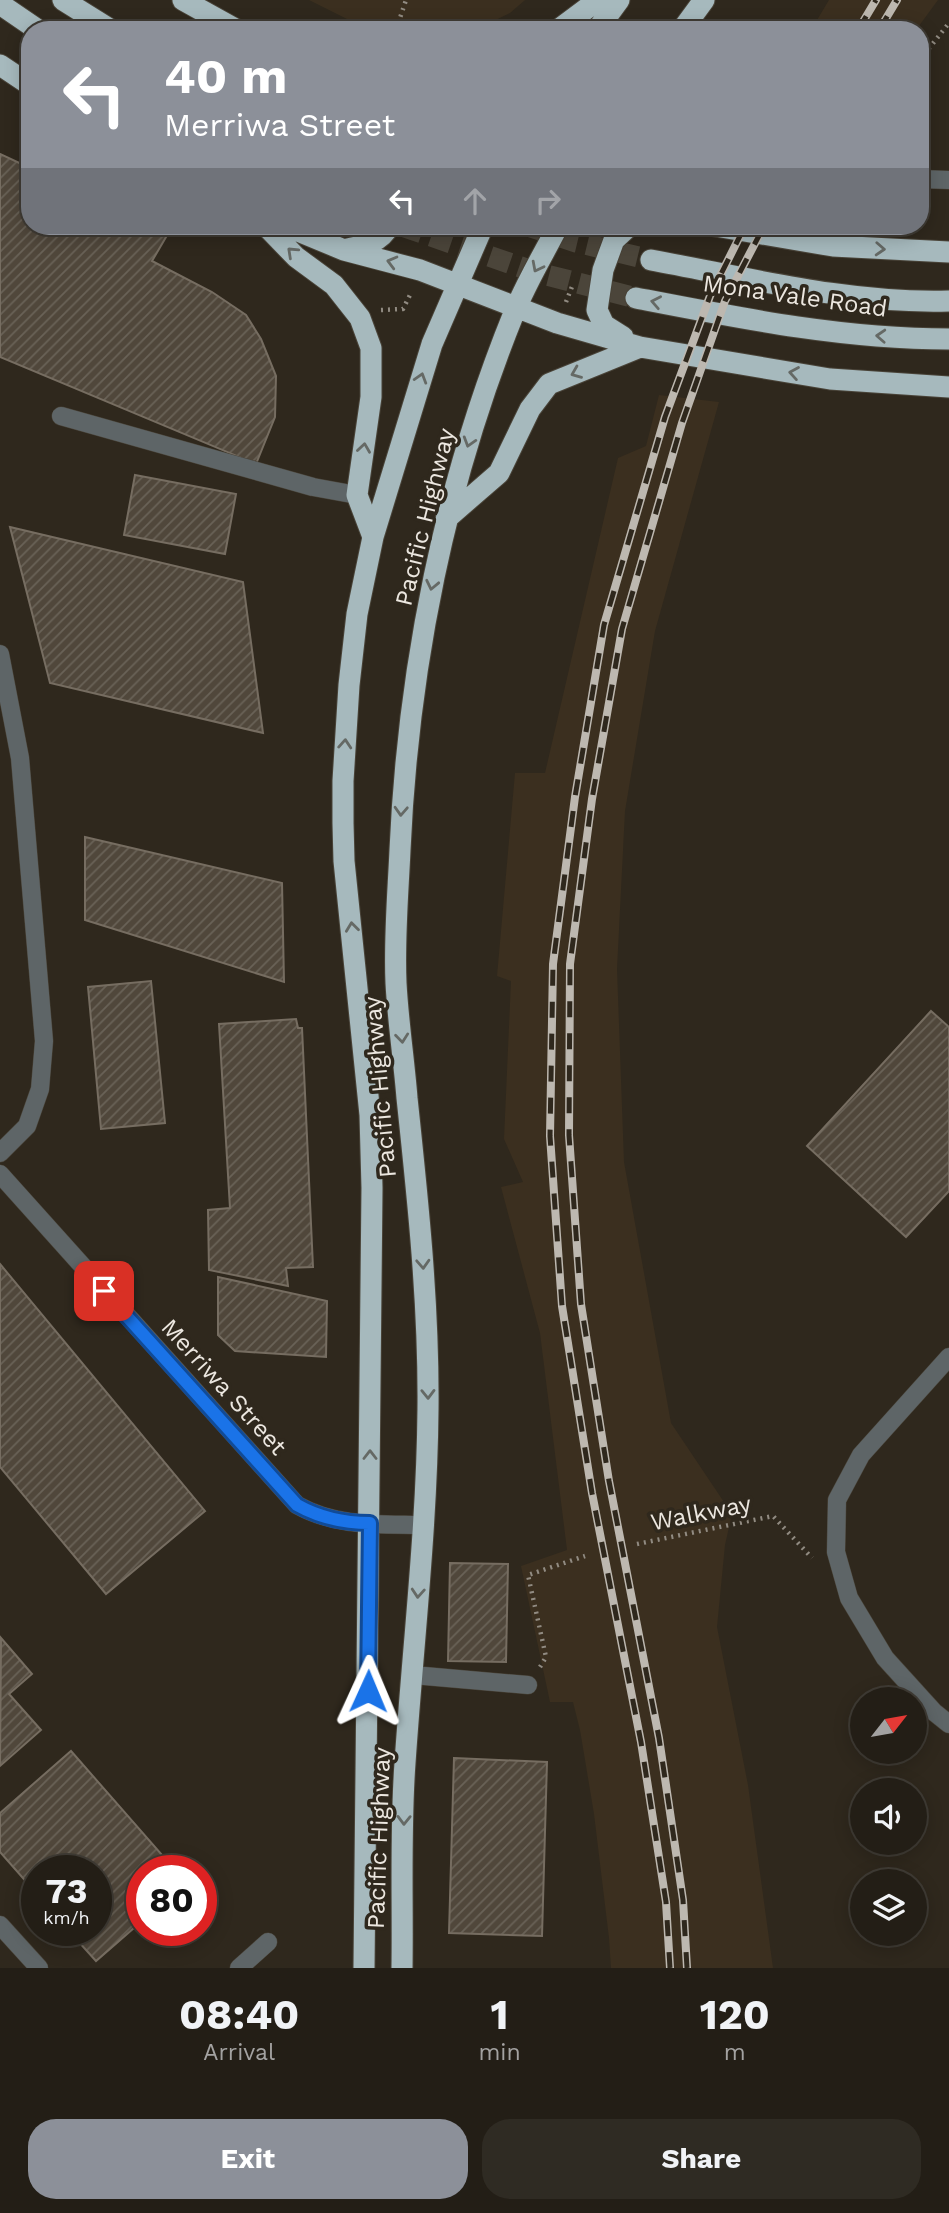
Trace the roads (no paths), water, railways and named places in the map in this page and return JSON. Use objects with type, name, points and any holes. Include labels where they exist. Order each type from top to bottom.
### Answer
[{"type":"highway","points":[[63,0],[97,21]]},
{"type":"highway","points":[[183,0],[221,21]]},
{"type":"highway","points":[[570,21],[598,0]]},
{"type":"highway","points":[[604,21],[619,0]]},
{"type":"highway","points":[[689,21],[704,0]]},
{"type":"highway","points":[[0,4],[25,21]]},
{"type":"highway","points":[[0,65],[21,79]]},
{"type":"highway","points":[[275,235],[296,257],[334,285],[360,318],[371,348],[371,397],[357,495],[373,537]]},
{"type":"highway","points":[[308,235],[344,250],[456,283],[516,309],[640,347],[830,379],[949,387]]},
{"type":"highway","points":[[344,250],[367,245],[383,235]]},
{"type":"highway","name":"Pacific Highway","points":[[364,1968],[372,1202],[370,1115],[344,861],[343,781],[349,685],[357,614],[373,537],[432,344],[479,235]]},
{"type":"highway","name":"Pacific Highway","points":[[402,1968],[405,1767],[428,1410],[422,1247],[396,984],[402,797],[413,699],[429,599],[446,519],[483,396],[516,309],[553,235]]},
{"type":"highway","points":[[619,235],[614,240],[603,270],[597,310],[604,325],[640,347]]},
{"type":"highway","points":[[768,235],[833,246],[949,252]]},
{"type":"highway","name":"Mona Vale Road","points":[[651,260],[839,294],[923,302],[949,301]]},
{"type":"highway","name":"Mona Vale Road","points":[[636,298],[766,323],[852,335],[949,339]]},
{"type":"highway","points":[[446,519],[499,473],[530,408],[549,384],[640,347]]},
{"type":"street","points":[[929,179],[949,180]]},
{"type":"street","points":[[833,246],[835,235]]},
{"type":"street","points":[[61,416],[313,487],[357,495]]},
{"type":"street","points":[[0,654],[20,758],[44,1041],[40,1089],[27,1126],[0,1153]]},
{"type":"street","name":"Merriwa Street","points":[[0,1174],[297,1505],[315,1516],[347,1523],[422,1525]]},
{"type":"street","points":[[949,1357],[861,1455],[837,1500],[836,1552],[849,1598],[886,1658],[934,1712],[949,1724]]},
{"type":"street","points":[[413,1675],[528,1685]]},
{"type":"street","points":[[0,1925],[39,1968]]},
{"type":"street","points":[[239,1968],[268,1942]]},
{"type":"tunnel","points":[[428,235],[535,272],[636,298]]},
{"type":"tunnel","points":[[555,235],[651,260]]},
{"type":"railway","points":[[863,21],[876,0]]},
{"type":"railway","points":[[884,21],[897,0]]},
{"type":"railway","points":[[670,1968],[666,1902],[641,1742],[592,1493],[562,1306],[550,1136],[553,964],[575,797],[604,625],[665,417],[710,296],[740,235]]},
{"type":"railway","points":[[687,1968],[683,1900],[659,1738],[609,1481],[581,1304],[569,1135],[570,964],[592,799],[622,629],[682,423],[725,301],[759,235]]}]
